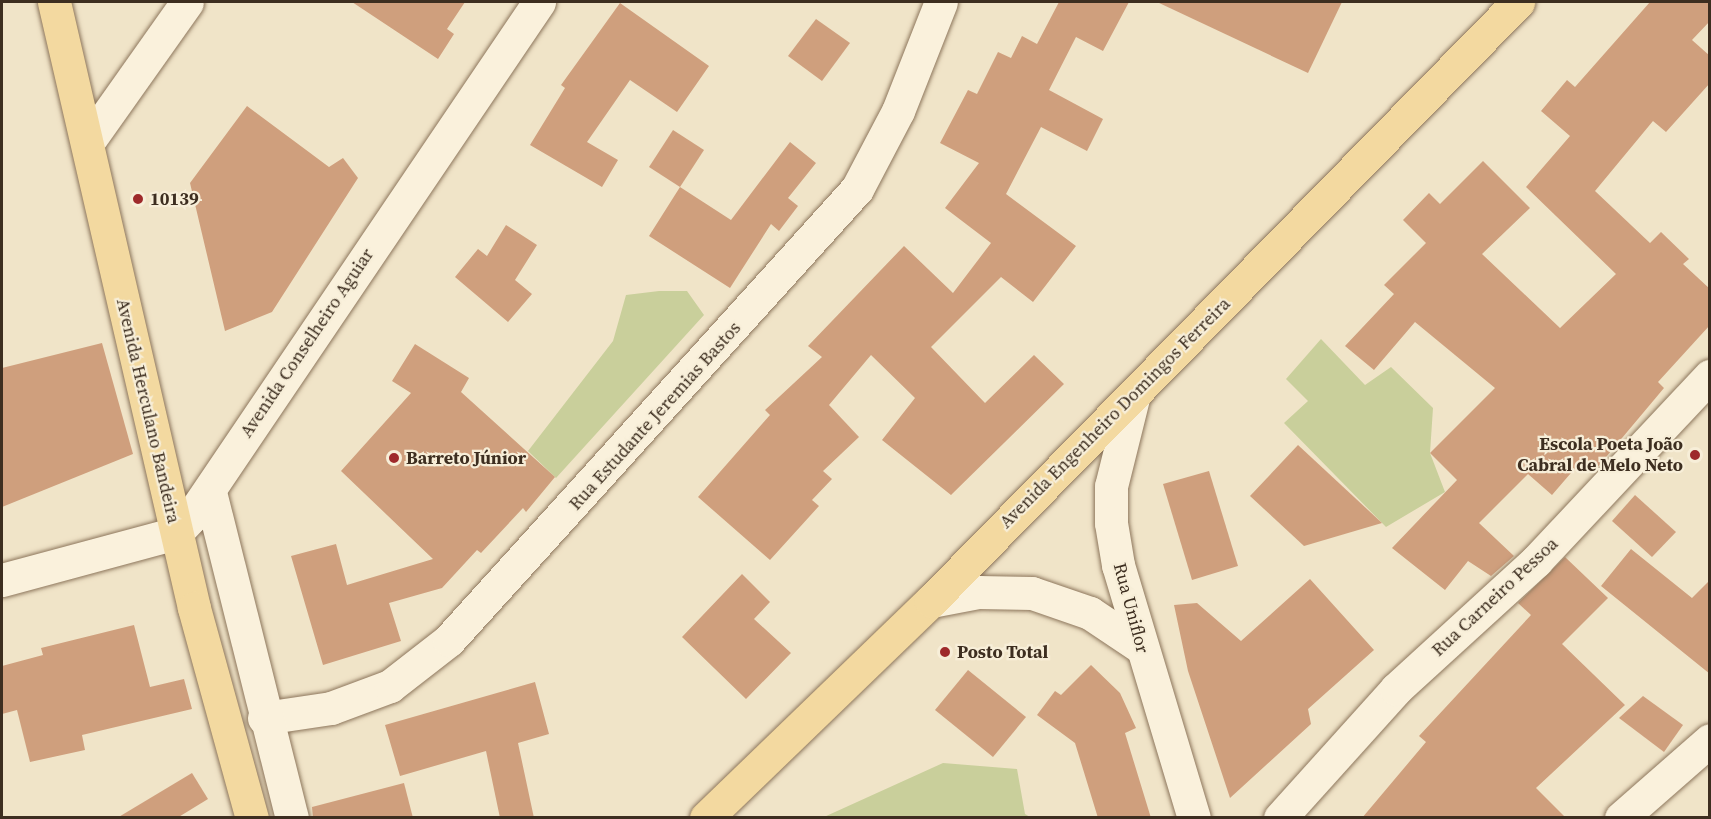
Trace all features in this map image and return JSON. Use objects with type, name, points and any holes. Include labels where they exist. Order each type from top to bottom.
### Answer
[{"type":"main road","name":"Avenida Herculano Bandeira","points":[[54,2],[176,533],[252,818]]},
{"type":"main road","name":"Avenida Engenheiro Domingos Ferreira","points":[[706,818],[931,601],[1518,2]]},
{"type":"street","points":[[88,142],[187,2]]},
{"type":"street","name":"Avenida Conselheiro Aguiar","points":[[176,533],[210,492],[250,425],[539,2]]},
{"type":"street","name":"Rua Estudante Jeremias Bastos","points":[[264,718],[330,708],[390,686],[457,631],[857,189],[898,111],[941,2]]},
{"type":"street","name":"Rua Carneiro Pessoa","points":[[1280,818],[1396,689],[1536,561],[1710,376]]},
{"type":"street","name":"Rua Uniflor","points":[[1134,394],[1109,504],[1118,565],[1194,818]]},
{"type":"street","points":[[210,492],[264,718],[292,818]]},
{"type":"street","points":[[2,580],[176,533]]},
{"type":"street","points":[[931,601],[978,592],[1032,593],[1090,613],[1142,648]]},
{"type":"street","points":[[1621,818],[1710,740]]},
{"type":"green space","points":[[659,291],[687,291],[704,315],[556,478],[528,451],[613,341],[626,295]]},
{"type":"green space","points":[[1321,339],[1365,385],[1391,367],[1433,408],[1430,453],[1445,492],[1386,527],[1284,423],[1308,401],[1286,379]]},
{"type":"green space","points":[[943,763],[1017,769],[1025,814],[1030,817],[824,817]]},
{"type":"building","points":[[352,2],[465,2],[447,29],[454,34],[438,59]]},
{"type":"building","points":[[1059,2],[1129,2],[1103,51],[1076,37],[1049,90],[1103,119],[1087,151],[1041,127],[1006,194],[1076,246],[1033,302],[1001,277],[931,347],[985,403],[1034,355],[1064,384],[951,495],[882,440],[915,398],[871,355],[829,405],[859,437],[823,471],[832,479],[812,500],[819,506],[770,560],[698,497],[770,415],[765,410],[822,357],[808,346],[904,246],[953,293],[991,243],[945,208],[979,163],[940,143],[968,90],[977,94],[998,52],[1011,58],[1022,36],[1037,44]]},
{"type":"building","points":[[1157,2],[1342,2],[1308,73]]},
{"type":"building","points":[[1650,2],[1710,2],[1710,21],[1692,40],[1710,56],[1710,83],[1666,132],[1653,121],[1595,191],[1650,243],[1661,232],[1689,259],[1683,264],[1710,289],[1710,325],[1658,382],[1664,388],[1596,469],[1583,459],[1552,495],[1528,474],[1479,523],[1514,556],[1491,576],[1468,561],[1445,590],[1392,548],[1457,480],[1430,453],[1495,388],[1415,322],[1374,370],[1345,346],[1394,294],[1384,285],[1426,243],[1403,220],[1429,193],[1440,204],[1483,161],[1530,208],[1482,254],[1560,328],[1616,274],[1526,187],[1570,136],[1541,111],[1567,80],[1575,87]]},
{"type":"building","points":[[620,3],[709,66],[677,112],[630,80],[587,142],[618,160],[602,187],[530,145],[565,88],[561,85]]},
{"type":"building","points":[[816,19],[850,43],[822,81],[788,56]]},
{"type":"building","points":[[247,106],[329,167],[343,158],[358,178],[272,312],[225,331],[190,183]]},
{"type":"building","points":[[673,130],[704,150],[680,187],[649,167]]},
{"type":"building","points":[[790,142],[816,163],[788,198],[798,206],[779,231],[771,224],[730,288],[649,236],[680,187],[731,220]]},
{"type":"building","points":[[506,225],[537,245],[515,280],[532,294],[508,322],[455,277],[478,249],[487,256]]},
{"type":"building","points":[[102,343],[133,454],[2,507],[2,368]]},
{"type":"building","points":[[415,344],[469,378],[461,392],[555,477],[526,512],[523,508],[481,553],[477,550],[442,588],[389,603],[401,641],[323,665],[291,556],[336,544],[347,585],[433,559],[341,471],[411,393],[392,381]]},
{"type":"building","points":[[1298,445],[1382,523],[1304,546],[1250,496]]},
{"type":"building","points":[[1209,471],[1238,566],[1192,580],[1163,484]]},
{"type":"building","points":[[1635,495],[1676,532],[1652,557],[1612,521]]},
{"type":"building","points":[[1631,549],[1692,598],[1710,580],[1710,674],[1601,586]]},
{"type":"building","points":[[1565,557],[1608,598],[1562,644],[1625,705],[1536,788],[1566,818],[1362,818],[1426,742],[1419,736],[1531,615],[1518,603]]},
{"type":"building","points":[[742,574],[770,602],[754,619],[791,653],[746,699],[682,637]]},
{"type":"building","points":[[1310,579],[1374,650],[1308,709],[1311,724],[1230,798],[1188,671],[1174,605],[1197,603],[1241,641]]},
{"type":"building","points":[[134,625],[150,687],[184,679],[192,709],[82,735],[85,750],[30,762],[17,710],[2,714],[2,666],[43,655],[41,648]]},
{"type":"building","points":[[1091,665],[1120,693],[1136,728],[1125,733],[1151,818],[1098,818],[1075,743],[1037,715],[1055,691],[1061,695]]},
{"type":"building","points":[[968,670],[1026,717],[993,757],[935,710]]},
{"type":"building","points":[[535,682],[549,734],[518,743],[534,818],[500,818],[486,751],[400,776],[385,725]]},
{"type":"building","points":[[1643,696],[1683,725],[1664,752],[1619,718]]},
{"type":"building","points":[[192,773],[208,799],[177,818],[117,818]]},
{"type":"building","points":[[404,783],[413,818],[313,818],[312,807]]},
{"type":"place","name":"10139","points":[[138,199]]},
{"type":"place","name":"Escola Poeta João Cabral de Melo Neto","points":[[1695,455]]},
{"type":"place","name":"Barreto Júnior","points":[[394,458]]},
{"type":"place","name":"Posto Total","points":[[945,652]]}]
